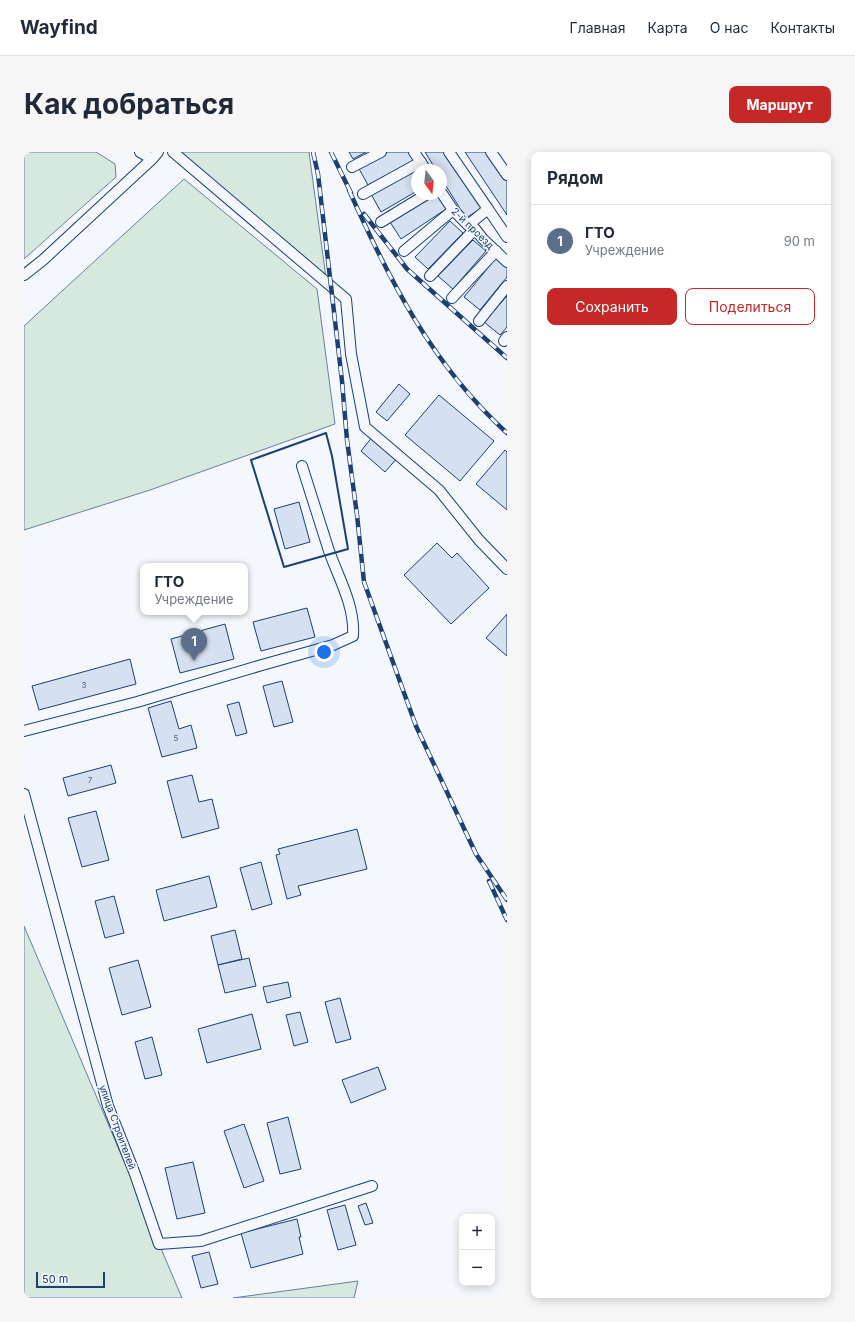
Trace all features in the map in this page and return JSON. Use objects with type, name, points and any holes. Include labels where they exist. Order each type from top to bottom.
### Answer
[{"type":"street","points":[[140,152],[155,156]]},
{"type":"street","points":[[173,152],[346,298],[351,354],[365,426],[439,490],[479,540],[507,569]]},
{"type":"street","points":[[352,167],[381,152]]},
{"type":"street","points":[[414,152],[423,164]]},
{"type":"street","points":[[449,152],[507,237]]},
{"type":"street","points":[[490,152],[507,175]]},
{"type":"street","points":[[24,276],[155,156]]},
{"type":"street","points":[[363,194],[411,172]]},
{"type":"street","points":[[381,222],[417,200]]},
{"type":"street","name":"2-й проезд","points":[[446,200],[453,210],[507,262]]},
{"type":"street","points":[[430,276],[488,209]]},
{"type":"street","points":[[404,251],[453,210]]},
{"type":"street","points":[[452,298],[496,251]]},
{"type":"street","points":[[478,321],[507,286]]},
{"type":"street","points":[[24,731],[137,702],[334,645],[353,636],[354,622],[346,594],[330,552],[302,466]]},
{"type":"street","name":"улица Строителей","points":[[24,794],[108,1106],[135,1174],[159,1244],[201,1241],[372,1186]]},
{"type":"shaded area","points":[[24,152],[96,152],[115,164],[116,177],[24,259]]},
{"type":"shaded area","points":[[180,152],[309,152],[326,278]]},
{"type":"shaded area","points":[[184,179],[317,289],[335,424],[150,490],[24,530],[24,326]]},
{"type":"shaded area","points":[[24,926],[182,1298],[24,1298]]},
{"type":"shaded area","points":[[358,1281],[354,1298],[233,1298]]},
{"type":"building","points":[[349,152],[366,152],[353,159]]},
{"type":"building","points":[[387,152],[410,152],[415,160],[368,185],[358,167]]},
{"type":"building","points":[[425,152],[448,152],[483,207],[466,218],[447,188],[447,164],[432,164]]},
{"type":"building","points":[[465,152],[490,152],[507,177],[507,215]]},
{"type":"building","points":[[411,171],[411,194],[381,212],[371,194]]},
{"type":"building","points":[[423,200],[440,200],[446,209],[401,239],[390,222]]},
{"type":"building","points":[[450,221],[463,233],[428,269],[415,257]]},
{"type":"building","points":[[473,240],[486,251],[453,289],[438,276]]},
{"type":"building","points":[[496,258],[507,267],[507,277],[480,310],[464,297]]},
{"type":"building","points":[[507,296],[507,327],[500,335],[484,322]]},
{"type":"building","points":[[399,384],[410,394],[387,421],[376,412]]},
{"type":"building","points":[[439,395],[494,441],[460,481],[405,435]]},
{"type":"building","points":[[373,436],[398,457],[385,472],[361,451]]},
{"type":"building","points":[[505,450],[507,452],[507,510],[476,484]]},
{"type":"building","points":[[299,502],[310,542],[285,549],[274,509]]},
{"type":"building","points":[[437,543],[452,558],[457,553],[489,588],[451,624],[404,575]]},
{"type":"building","points":[[307,608],[315,637],[261,651],[253,622]]},
{"type":"building","points":[[507,614],[507,656],[486,638]]},
{"type":"building","points":[[225,624],[234,659],[180,673],[171,639]]},
{"type":"building","points":[[130,659],[136,684],[39,710],[32,686]]},
{"type":"building","points":[[282,681],[293,722],[274,727],[263,686]]},
{"type":"building","points":[[171,701],[179,729],[191,725],[197,748],[162,757],[148,708]]},
{"type":"building","points":[[239,702],[247,733],[236,736],[227,705]]},
{"type":"building","points":[[111,765],[116,783],[68,796],[63,778]]},
{"type":"building","points":[[192,775],[199,802],[212,799],[219,828],[182,838],[167,781]]},
{"type":"building","points":[[96,811],[109,860],[82,867],[68,818]]},
{"type":"building","points":[[357,829],[367,869],[298,886],[301,895],[287,899],[276,855],[280,854],[278,849]]},
{"type":"building","points":[[261,862],[272,904],[252,910],[240,868]]},
{"type":"building","points":[[209,876],[217,907],[164,921],[156,890]]},
{"type":"building","points":[[114,896],[124,933],[105,938],[95,901]]},
{"type":"building","points":[[235,930],[242,959],[218,965],[211,936]]},
{"type":"building","points":[[249,958],[256,986],[225,993],[218,965]]},
{"type":"building","points":[[138,960],[151,1007],[122,1015],[109,968]]},
{"type":"building","points":[[288,982],[291,997],[267,1003],[263,987]]},
{"type":"building","points":[[340,998],[351,1039],[336,1043],[325,1002]]},
{"type":"building","points":[[300,1012],[308,1042],[294,1046],[286,1015]]},
{"type":"building","points":[[252,1014],[261,1049],[207,1063],[198,1029]]},
{"type":"building","points":[[152,1037],[162,1075],[145,1079],[135,1042]]},
{"type":"building","points":[[378,1067],[386,1089],[351,1103],[342,1080]]},
{"type":"building","points":[[288,1117],[301,1169],[280,1174],[267,1123]]},
{"type":"building","points":[[244,1124],[264,1181],[244,1188],[224,1131]]},
{"type":"building","points":[[193,1162],[205,1213],[177,1219],[165,1168]]},
{"type":"building","points":[[366,1203],[373,1223],[365,1225],[358,1206]]},
{"type":"building","points":[[345,1205],[356,1245],[338,1250],[327,1210]]},
{"type":"building","points":[[297,1219],[303,1254],[251,1268],[241,1233]]},
{"type":"building","points":[[209,1252],[218,1284],[201,1288],[192,1256]]},
{"type":"railway","points":[[313,152],[318,174],[364,582],[416,726],[476,854],[507,900]]},
{"type":"railway","points":[[331,152],[351,193]]},
{"type":"railway","points":[[349,190],[380,257],[415,320],[457,379],[481,407],[507,433]]},
{"type":"railway","points":[[364,214],[407,269],[507,358]]},
{"type":"railway","points":[[489,881],[507,920]]},
{"type":"wall","points":[[326,433],[332,456],[348,549],[284,567],[251,460],[326,433]]},
{"type":"place","name":"ГТО","points":[[194,661]]}]
